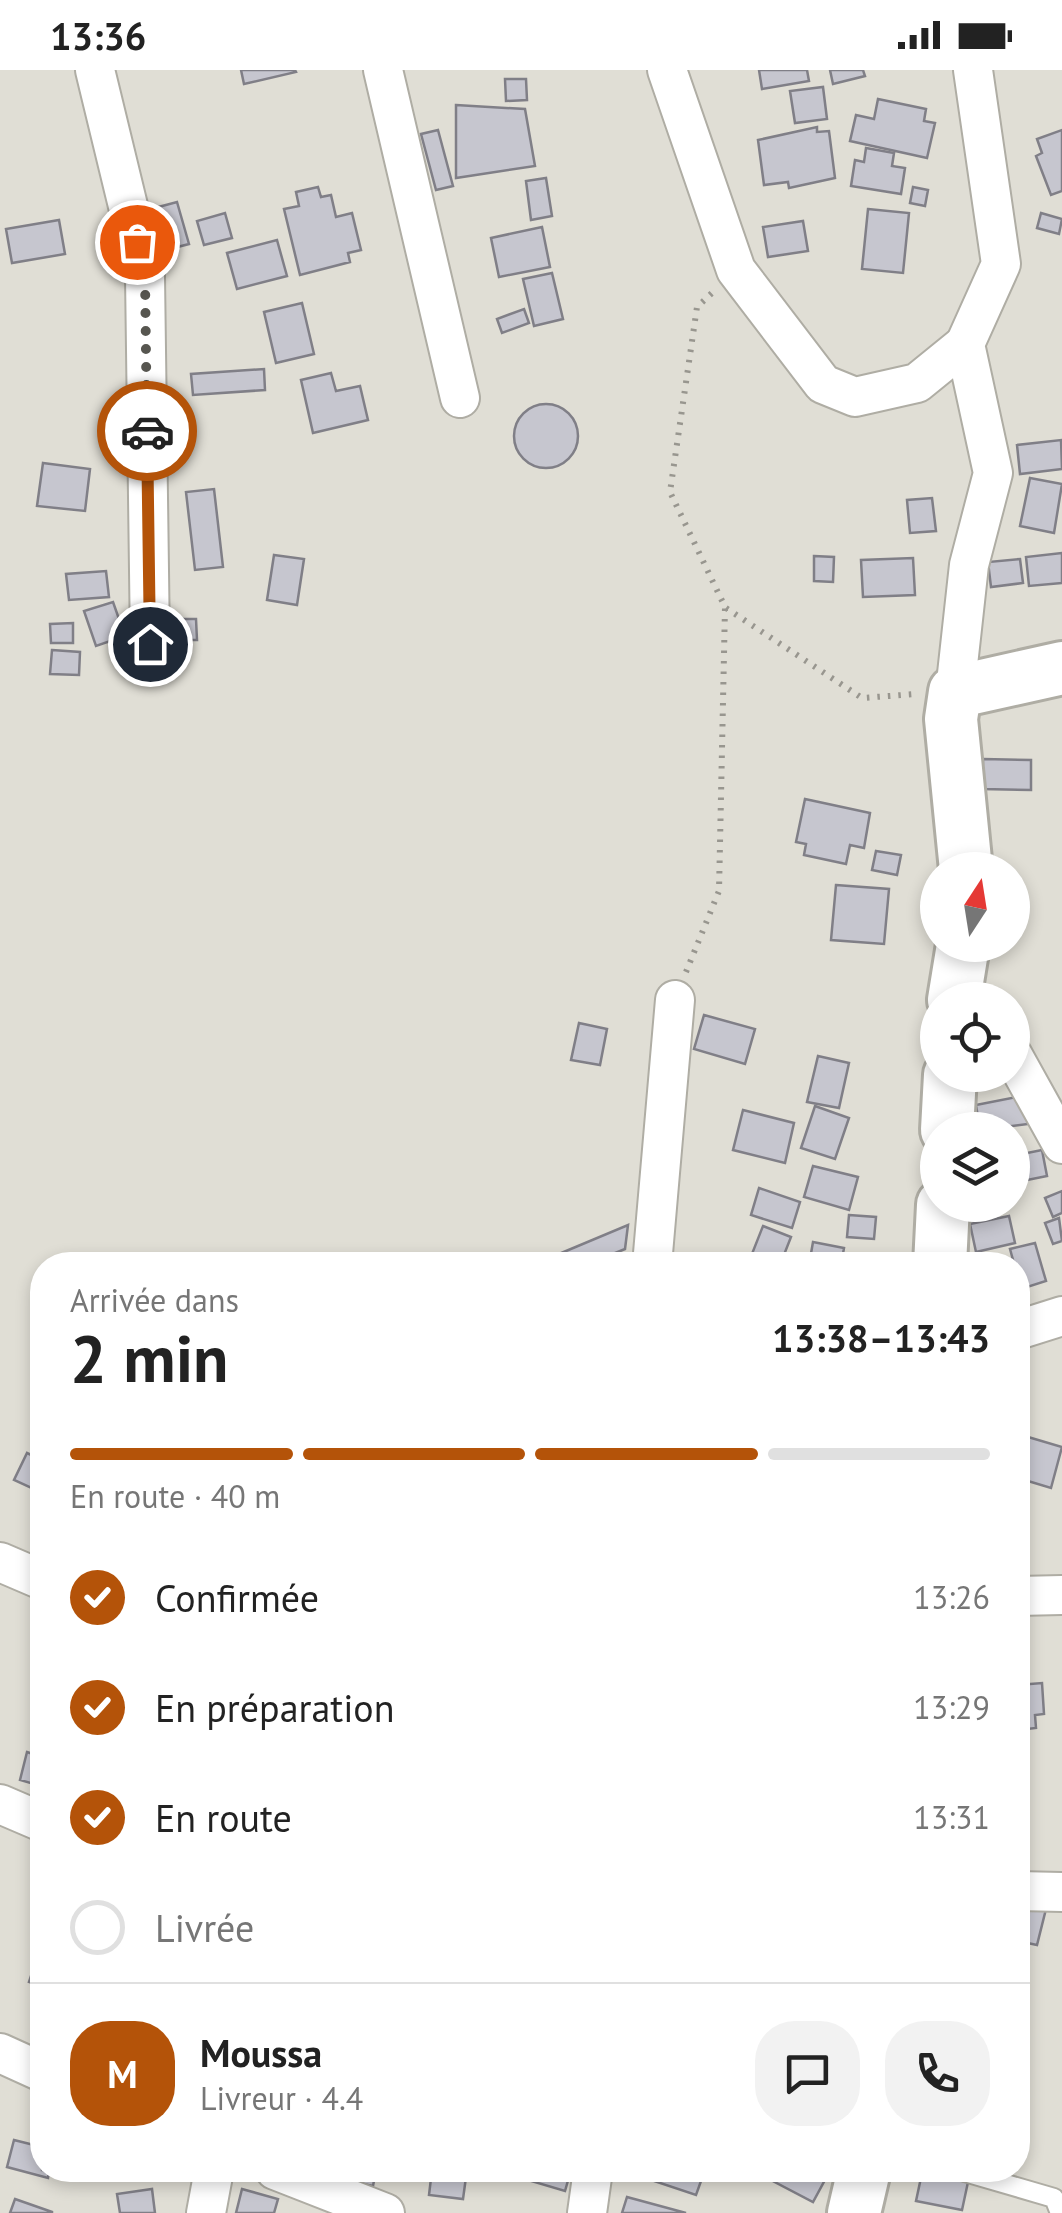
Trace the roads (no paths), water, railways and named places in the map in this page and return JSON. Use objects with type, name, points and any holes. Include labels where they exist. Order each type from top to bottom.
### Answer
[{"type":"street","points":[[95,70],[145,276],[150,644]]},
{"type":"street","points":[[383,70],[460,398]]},
{"type":"street","points":[[667,70],[736,270],[822,384],[856,397],[917,383],[965,344],[1001,264],[973,70]]},
{"type":"street","points":[[964,852],[952,719],[969,566],[993,474],[965,344]]},
{"type":"street","points":[[955,692],[1062,668]]},
{"type":"street","points":[[653,1252],[675,1000]]},
{"type":"street","points":[[1030,1086],[1062,1144]]},
{"type":"street","points":[[941,1252],[942,1222]]},
{"type":"street","points":[[1030,1326],[1062,1316]]},
{"type":"street","points":[[0,1562],[30,1575]]},
{"type":"street","points":[[1030,1596],[1062,1595]]},
{"type":"street","points":[[0,1804],[30,1817]]},
{"type":"street","points":[[1030,1891],[1062,1892]]},
{"type":"street","points":[[0,2053],[30,2067]]},
{"type":"street","points":[[206,2213],[212,2182]]},
{"type":"street","points":[[306,2182],[385,2213]]},
{"type":"street","points":[[586,2213],[592,2182]]},
{"type":"street","points":[[854,2213],[861,2182]]},
{"type":"lane","points":[[999,2182],[1054,2198],[1060,2213]]}]
